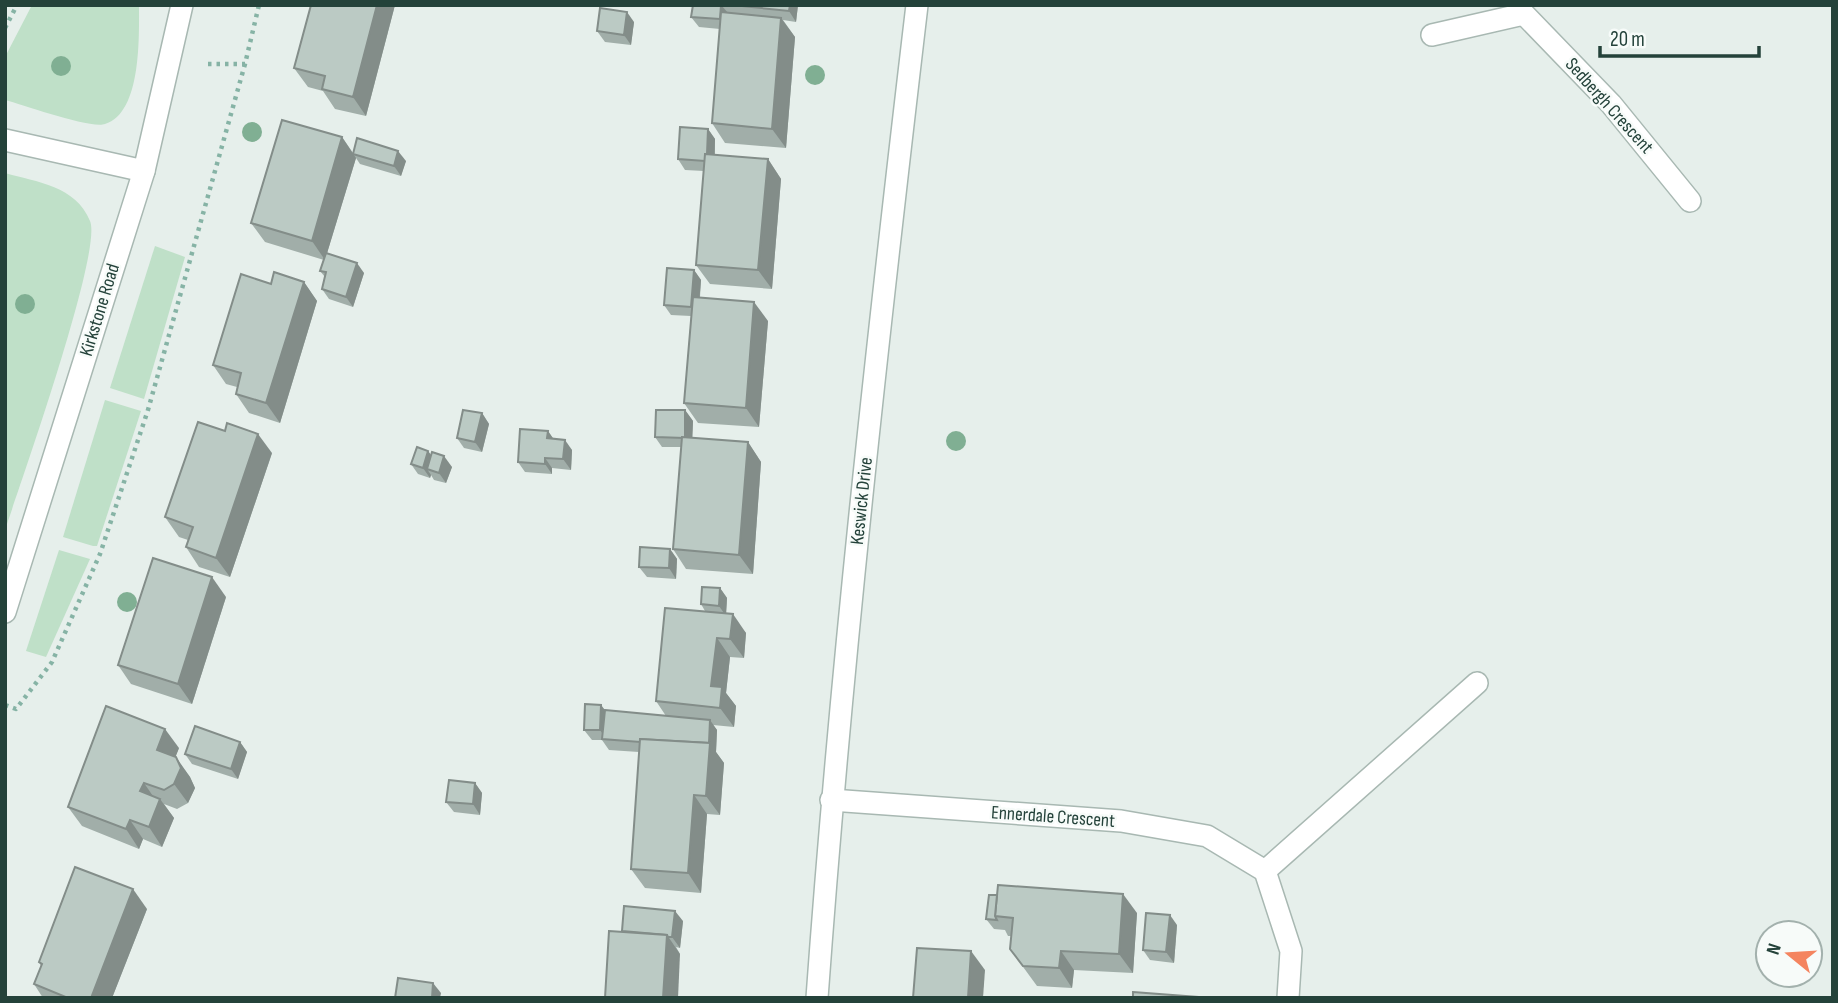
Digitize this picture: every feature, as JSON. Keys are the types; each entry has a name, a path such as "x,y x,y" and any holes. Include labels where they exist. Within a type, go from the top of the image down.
{"street":[{"name":"Kirkstone Road","path":"5,611 144,171 182,5"},
{"name":"Keswick Drive","path":"817,998 831,800 886,270 917,5"},
{"name":"Sedbergh Crescent","path":"1432,35 1525,10 1611,104 1690,201"},
{"path":"5,140 144,171"},
{"path":"1288,998 1291,951 1265,871 1477,683"},
{"name":"Ennerdale Crescent","path":"831,800 1121,821 1208,836 1265,871"}],"path":[{"path":"5,28 17,5"},
{"path":"5,705 16,709 52,662 100,554 148,410 259,5"},
{"path":"168,64 244,64"}],"green space":[{"path":"32,5 139,5 136,72 126,105 117,117 97,125 5,100 5,57"},
{"path":"5,173 54,187 75,200 90,221 91,241 73,320 5,530"},
{"path":"155,246 185,257 144,399 110,388"},
{"path":"105,400 141,411 97,546 93,546 63,537"},
{"path":"59,550 90,559 46,657 26,651"}],"building":[{"path":"311,5 377,5 353,97 322,89 325,76 294,68"},
{"path":"693,5 721,5 720,19 691,17"},
{"path":"732,5 790,5 789,11"},
{"path":"600,8 627,12 624,35 597,31"},
{"path":"721,12 781,18 772,129 712,123"},
{"path":"282,120 342,137 312,241 251,223"},
{"path":"680,127 708,129 705,161 678,159"},
{"path":"357,138 398,151 394,166 353,154"},
{"path":"705,154 768,159 758,270 696,265"},
{"path":"326,253 357,263 346,297 322,289 326,272 320,271"},
{"path":"667,268 694,270 691,307 664,305"},
{"path":"274,272 304,282 266,403 236,394 241,373 213,365 241,274 271,284"},
{"path":"693,297 754,302 746,408 684,403"},
{"path":"463,410 482,413 475,442 457,438"},
{"path":"656,410 685,410 685,438 655,437"},
{"path":"198,422 225,431 227,423 258,434 216,558 186,547 193,527 165,517"},
{"path":"520,429 548,431 547,438 565,440 563,459 545,458 545,464 518,462"},
{"path":"682,437 748,442 739,555 673,549"},
{"path":"417,447 428,451 423,468 411,464"},
{"path":"432,452 444,456 439,473 427,469"},
{"path":"640,547 670,549 669,568 639,567"},
{"path":"153,558 212,577 178,684 118,665"},
{"path":"702,587 720,588 719,606 701,604"},
{"path":"665,608 733,614 730,639 717,638 711,686 722,687 720,708 656,701"},
{"path":"585,704 601,705 600,730 584,730"},
{"path":"106,706 165,729 157,750 176,757 181,768 174,784 164,790 144,783 140,791 160,799 149,827 130,820 126,829 68,807"},
{"path":"605,710 710,720 709,743 602,739"},
{"path":"195,726 240,742 231,769 185,754"},
{"path":"640,739 710,743 706,796 694,795 688,873 631,869"},
{"path":"449,780 475,783 473,804 446,802"},
{"path":"75,867 133,889 91,998 68,998 34,984 42,964 39,962"},
{"path":"998,885 1123,894 1119,954 1061,951 1059,968 1023,966 1010,949 1013,918 995,916"},
{"path":"989,895 997,895 997,920 986,919"},
{"path":"624,906 675,911 672,937 622,931"},
{"path":"1146,913 1170,915 1166,952 1143,950"},
{"path":"609,931 667,935 663,998 605,998"},
{"path":"917,948 971,951 968,998 913,998"},
{"path":"398,978 433,983 432,998 395,998"},
{"path":"1133,992 1198,997 1198,998 1133,998"}]}
